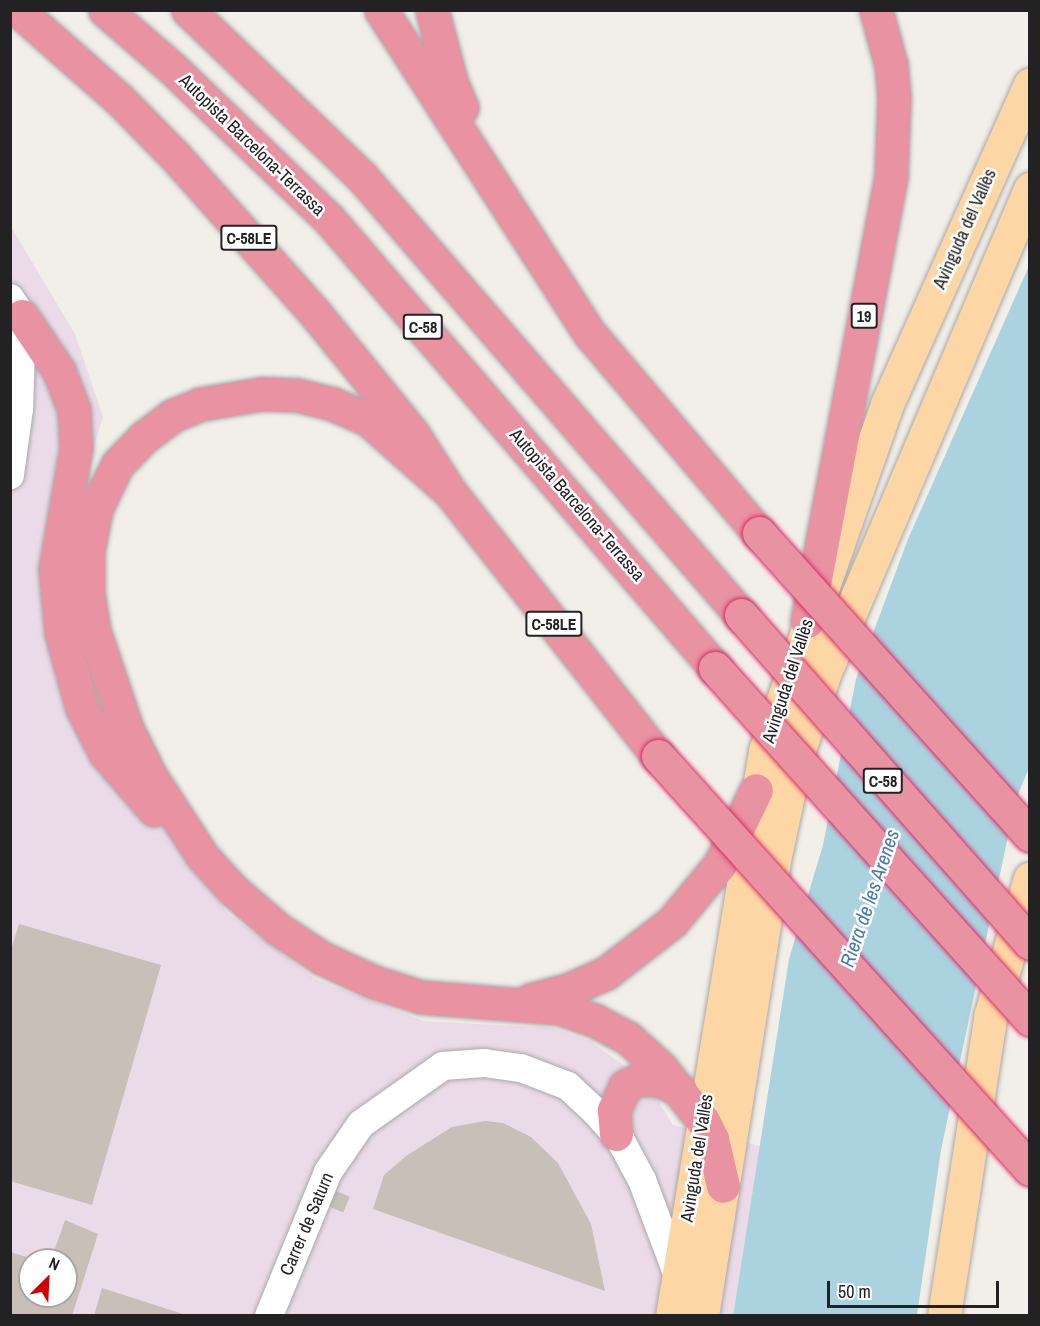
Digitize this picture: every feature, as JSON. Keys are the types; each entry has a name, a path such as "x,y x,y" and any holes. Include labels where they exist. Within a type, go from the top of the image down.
{"highway":[{"name":"C-58LE","path":"18,10 119,99 235,223 413,434 450,492 658,756 1029,1168"},
{"name":"Autopista Barcelona-Terrassa","path":"105,10 172,68 328,218 715,668 1029,1019"},
{"name":"C-58","path":"188,10 362,177 741,615 1029,942"},
{"path":"381,10 493,181 554,283 628,383 1029,835"},
{"path":"432,10 451,82 493,181"},
{"name":"19","path":"807,621 891,175 894,98 891,66 876,10"},
{"path":"16,307 59,371 74,410 76,448 55,569 61,632 82,708 105,753 167,825 203,857 233,890 278,929 322,958 374,982 421,997 471,1004 517,1004 559,1008 594,1020 645,1052 680,1090 703,1121 712,1139 723,1186"},
{"path":"203,857 151,777 127,729 94,631 87,594 88,550 96,509 117,465 154,429 201,404 261,394 296,395 333,404 369,420 450,492"},
{"path":"517,1004 568,990 606,973 672,922 720,864 756,790"},
{"path":"616,1134 614,1110 625,1086 640,1079 658,1080 680,1090"}],"main road":[{"name":"Avinguda del Vallès","path":"672,1316 756,790 780,700 887,404 1029,84"},
{"name":"Avinguda del Vallès","path":"702,1316 776,851 804,731 825,672 927,424 1029,189"},
{"path":"944,1316 987,1036 1029,878"},
{"path":"956,1316 993,1071 1029,942"}],"street":[{"path":"10,475 19,410 16,307"},
{"name":"Carrer de Saturn","path":"269,1316 328,1172 361,1124 443,1066 484,1063 520,1068 558,1083 589,1105 616,1134 642,1180 678,1276"}],"shaded area":[{"path":"10,225 75,334 103,417 80,492 68,583 86,664 130,769 227,913 317,980 423,1021 553,1028 590,1041 626,1067 657,1099 673,1125 760,1146 733,1315 11,1315"}],"water":[{"name":"Riera de les Arenes","path":"1029,266 1029,768 1016,799 941,1150 917,1315 733,1316 789,959 823,845 856,679 908,539"}],"building":[{"path":"19,924 161,965 92,1205 10,1181 10,953"},
{"path":"485,1121 503,1123 531,1137 558,1163 591,1224 605,1291 373,1209 384,1175 406,1156 452,1127"},
{"path":"336,1191 350,1197 343,1213 329,1207"},
{"path":"65,1220 98,1234 78,1297 78,1248 55,1248"},
{"path":"10,1252 18,1254 18,1308 75,1308 72,1316 10,1316"},
{"path":"102,1288 186,1315 186,1316 94,1316"}]}
